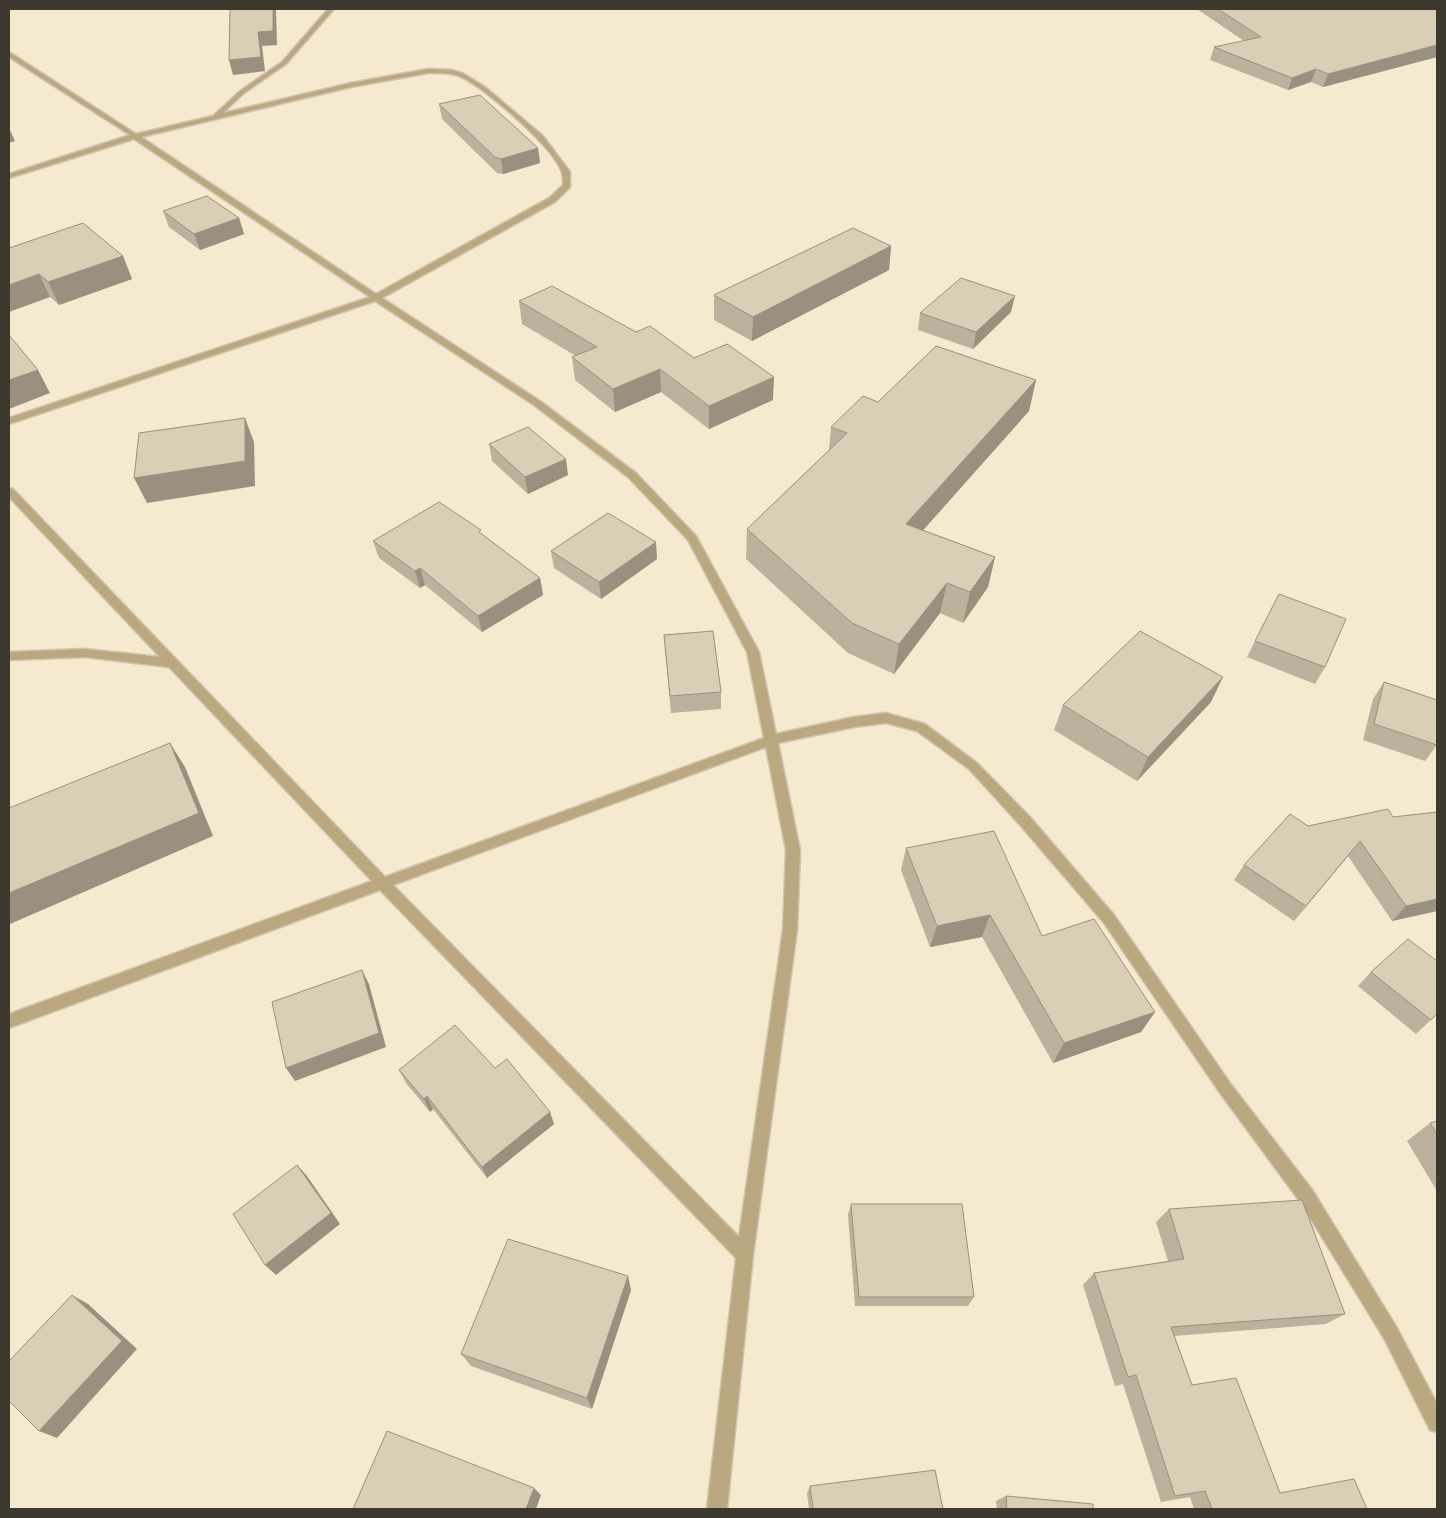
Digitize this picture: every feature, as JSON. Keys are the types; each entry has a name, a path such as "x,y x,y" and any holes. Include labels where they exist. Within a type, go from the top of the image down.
{"street":[{"path":"215,117 242,92 284,63 331,9"},
{"path":"9,54 537,404 632,475 692,538 753,652 792,850 790,930 745,1255 717,1509"},
{"path":"9,176 135,136 351,84 418,71 440,71 462,75 483,88 542,137 566,172 567,185 552,200 376,298 9,421"},
{"path":"9,491 381,882 745,1255"},
{"path":"9,656 85,653 172,663"},
{"path":"9,1021 381,882 771,740 854,722 886,718 921,727 973,766 1025,821 1109,920 1226,1088 1307,1197 1391,1334 1437,1423"}],"building":[{"path":"230,9 273,9 273,31 258,32 261,57 229,60"},
{"path":"1218,9 1437,9 1437,45 1328,74 1316,69 1292,78 1214,47 1261,37"},
{"path":"480,95 538,148 501,159 495,157 439,104"},
{"path":"207,196 239,218 194,234 163,211"},
{"path":"83,223 123,256 48,282 39,274 9,285 9,248"},
{"path":"853,228 891,246 753,317 714,295"},
{"path":"961,278 1015,296 976,332 920,313"},
{"path":"552,286 636,332 650,326 694,358 727,344 774,377 709,406 660,369 613,389 572,357 597,347 519,301"},
{"path":"9,335 38,370 9,380"},
{"path":"936,346 1036,380 906,524 995,557 970,592 947,583 899,644 852,623 747,529 847,433 831,427 863,396 878,402"},
{"path":"245,418 245,461 134,478 139,433"},
{"path":"528,427 566,459 525,477 489,444"},
{"path":"439,502 481,530 479,532 540,578 478,616 420,568 415,571 373,541"},
{"path":"608,513 656,542 599,582 551,551"},
{"path":"1279,594 1346,619 1325,667 1255,641"},
{"path":"713,631 721,692 670,696 664,635"},
{"path":"1140,631 1223,677 1148,757 1063,705"},
{"path":"1384,682 1437,700 1437,745 1374,724"},
{"path":"170,743 199,813 9,893 9,808"},
{"path":"1388,809 1393,817 1437,812 1437,899 1406,906 1360,841 1306,906 1244,865 1290,814 1308,826"},
{"path":"994,831 1042,936 1094,919 1155,1012 1064,1043 990,915 937,926 906,848"},
{"path":"1408,939 1437,961 1437,1014 1431,1020 1371,972"},
{"path":"362,970 379,1033 286,1068 272,1002"},
{"path":"455,1025 495,1068 507,1059 550,1112 482,1167 427,1096 424,1099 399,1070"},
{"path":"1437,1121 1437,1134 1430,1123"},
{"path":"297,1165 331,1213 265,1265 233,1214"},
{"path":"1302,1200 1345,1314 1171,1327 1192,1385 1236,1378 1280,1493 1354,1479 1367,1509 1212,1509 1205,1491 1175,1496 1136,1375 1128,1377 1094,1273 1184,1259 1169,1209"},
{"path":"851,1204 962,1204 974,1297 859,1297"},
{"path":"508,1239 628,1276 587,1398 461,1354"},
{"path":"72,1295 122,1341 39,1431 9,1401 9,1361"},
{"path":"387,1431 534,1488 526,1509 353,1509"},
{"path":"935,1470 943,1509 813,1509 810,1486"},
{"path":"1006,1496 1093,1504 1093,1509 1007,1509"}]}
